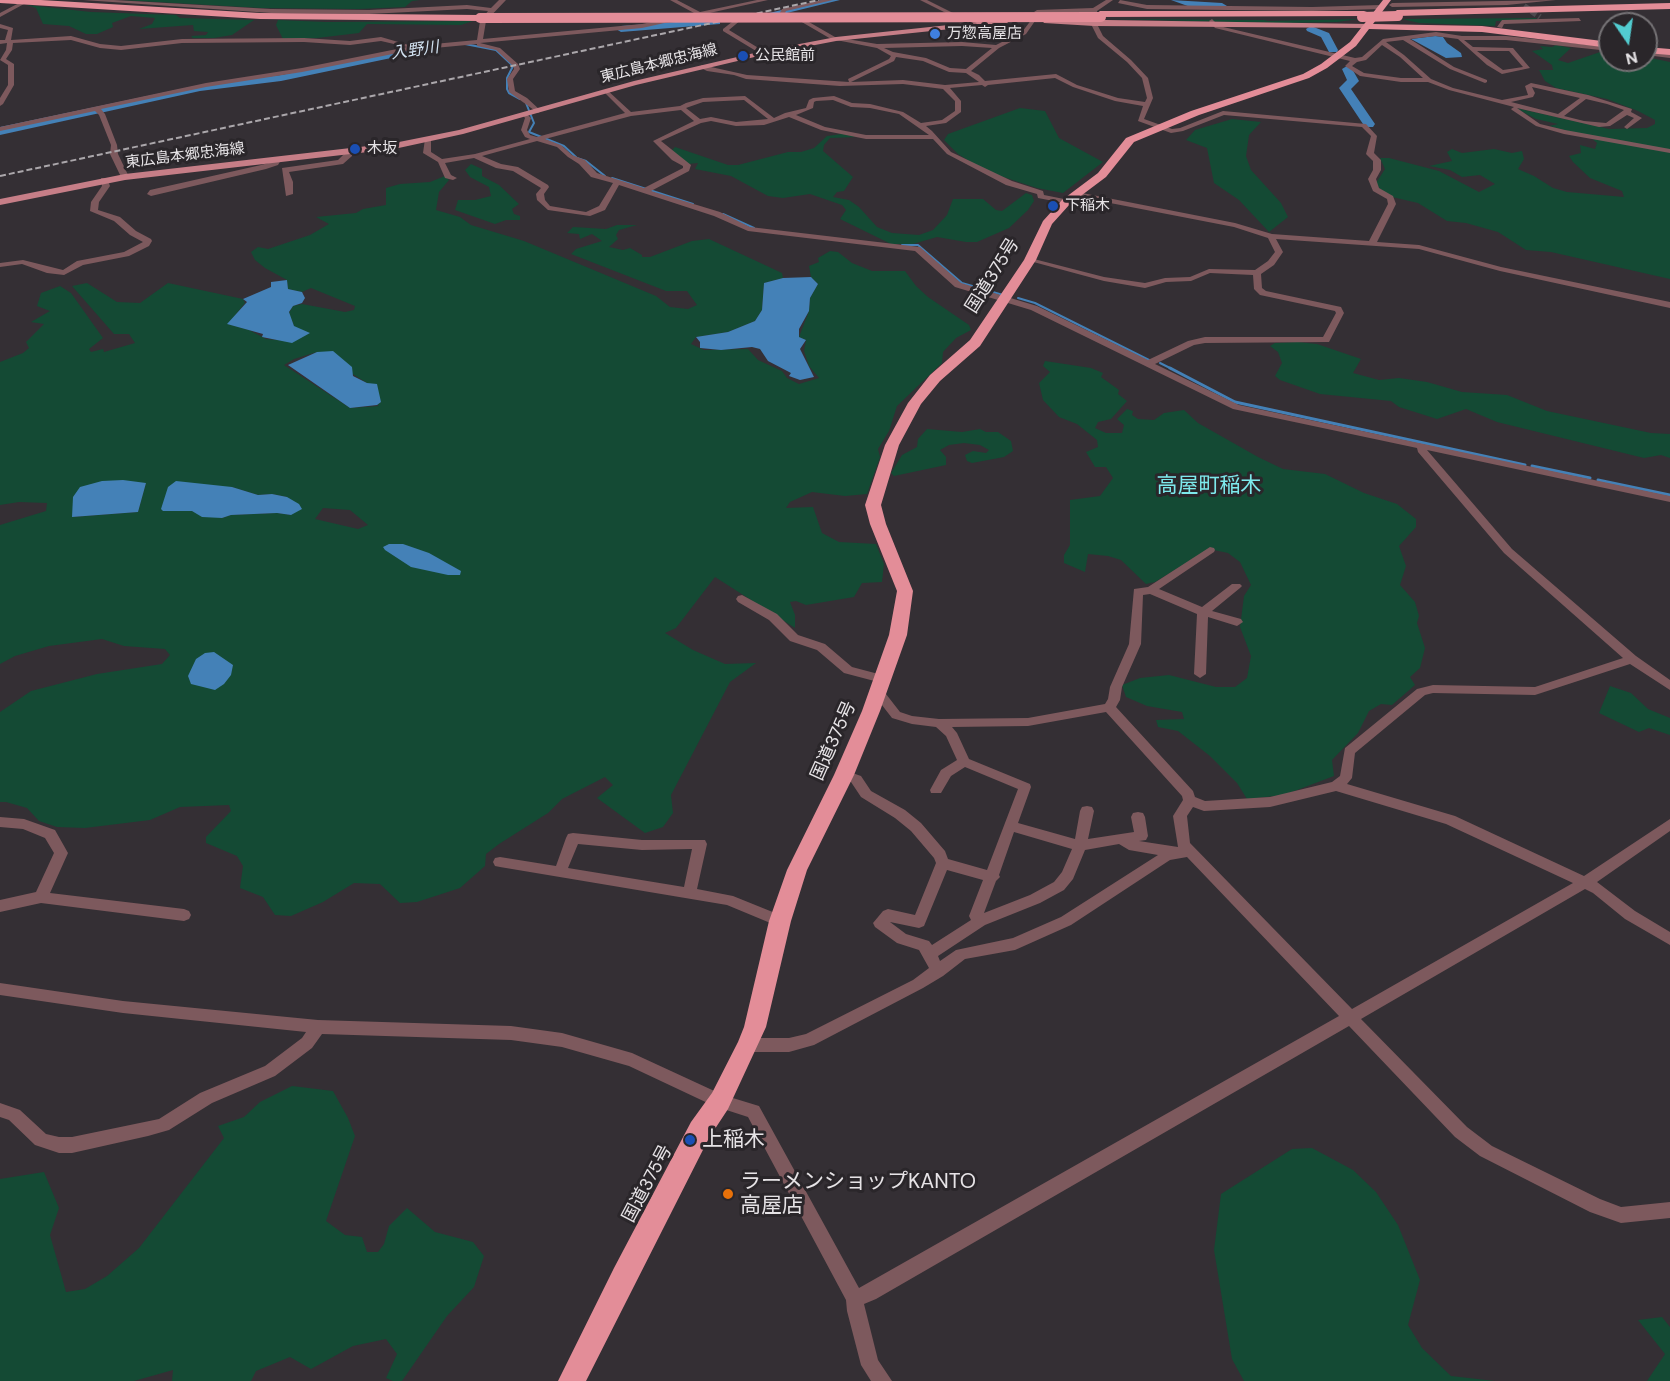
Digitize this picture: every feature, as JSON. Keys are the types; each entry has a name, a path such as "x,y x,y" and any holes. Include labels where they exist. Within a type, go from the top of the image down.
{"highway":[{"path":"0,0 250,16 1097,16 1383,9 1670,8"},
{"path":"38,0 254,13 484,16"},
{"path":"1383,9 1496,10 1634,0"},
{"path":"1523,8 1598,13"},
{"path":"1383,9 1670,8"},
{"name":"国道375号","path":"572,1381 623,1277 700,1130 720,1101 748,1045 755,1027 780,921 797,870 844,775 898,635 905,591 878,524 873,505 874,495 892,445 915,403 935,378 975,343 1030,260 1047,223 1071,198 1102,175 1130,140 1299,84 1346,59 1362,45 1383,9"},
{"path":"1374,26 1482,28 1598,44"}],"main road":[{"name":"東広島本郷忠海線","path":"0,202 104,180 348,153 428,139 606,91 763,53 836,39 962,22 1032,21 1097,16 1374,26"}],"street":[{"path":"86,0 271,10 369,12 467,7 484,16 962,22"},
{"path":"476,42 484,16 503,0"},
{"path":"673,0 703,14"},
{"path":"684,0 703,14"},
{"path":"0,129 99,110 206,85 302,70 414,48 642,26 765,0"},
{"path":"778,20 783,12 830,0"},
{"path":"923,0 962,19 962,22"},
{"path":"1270,0 1298,9"},
{"path":"1353,0 1383,9"},
{"path":"1523,8 1553,0"},
{"path":"783,12 949,12 1097,16 1111,2 1123,1 1147,7 1204,9 1383,9"},
{"path":"0,15 21,4"},
{"path":"1097,16 1100,37 1129,61 1145,78 1150,90 1148,105 1140,120 1161,128 1181,129 1223,113 1364,125 1374,136 1370,154 1377,160 1377,170 1372,179 1376,189 1390,198 1392,204 1373,239 1373,245"},
{"path":"1500,27 1502,22 1542,19 1579,20"},
{"path":"802,20 836,39 877,46 962,44 997,47"},
{"path":"741,21 725,30 763,53"},
{"path":"967,71 997,47 1024,33 1032,21"},
{"path":"1214,22 1217,27 1346,59 1364,59 1381,42 1436,34 1462,38 1505,37 1598,45"},
{"path":"0,26 11,29 6,41 9,50 3,60 11,64 9,88 0,104"},
{"path":"6,41 70,38 100,46 121,48 182,41 311,40 351,43 381,39 414,48"},
{"path":"1403,38 1452,68 1485,81"},
{"path":"1462,38 1461,40 1472,49 1502,72 1527,68 1511,50 1472,49"},
{"path":"476,42 498,49 516,65 517,69 510,79 512,92 525,99 531,113 524,130 527,136 540,138 559,146 570,156 582,162 594,175 648,188 717,214 748,230 916,249 958,285 1034,308 1236,407 1670,499"},
{"path":"1381,42 1397,51 1428,80"},
{"path":"877,46 894,55 924,59 949,70 967,71 977,76 985,85"},
{"path":"834,98 840,84 892,60 894,55"},
{"path":"1346,59 1348,66 1362,75 1401,80 1428,80 1451,89 1584,123 1608,125 1630,110 1586,96 1531,85 1528,86 1532,93 1531,96 1503,102"},
{"path":"702,67 735,73 739,76 840,84 903,82 945,87 985,85 1056,76 1075,86 1117,100 1148,105"},
{"path":"752,77 759,87"},
{"path":"920,125 944,122 958,112 958,101 945,87"},
{"path":"0,89 9,88"},
{"path":"606,91 630,114"},
{"path":"1559,117 1586,96"},
{"path":"441,161 476,156 630,114 682,108 703,100 744,98 773,120"},
{"path":"648,188 686,169 687,165 655,141 699,121 711,119 744,124 773,120 808,109 811,107 811,101 815,99 834,98 851,105 870,106 901,113 920,125 949,153 1041,196 1071,198 1236,225 1271,237 1419,247 1500,269 1670,305"},
{"path":"1503,102 1545,128 1591,139 1670,151"},
{"path":"682,108 699,121"},
{"path":"99,110 114,145 114,154 125,177"},
{"path":"1625,112 1639,118 1627,127"},
{"path":"787,114 823,129 866,137 932,137"},
{"path":"428,139 428,153 441,161 448,176 453,178"},
{"path":"289,194 290,182 285,170 340,162 348,153"},
{"path":"476,156 515,170 543,184 545,187 540,194 541,200 548,208 554,210 595,213 606,203 617,182"},
{"path":"151,194 263,167 277,160"},
{"path":"0,265 23,262 64,273 84,261 126,254 146,244 148,241 133,233 117,219 94,211 95,202 106,186 104,180"},
{"path":"1030,260 1104,279 1139,285 1191,279 1209,271 1257,273 1271,263 1279,252 1271,237"},
{"path":"1147,364 1191,343 1205,340 1326,340 1340,313 1338,309 1263,293 1258,289 1257,273"},
{"path":"1422,447 1421,450 1508,551 1632,659 1670,687"},
{"path":"742,598 773,617 795,638 821,647 849,670 879,687 882,697 896,715 912,720 939,723 1028,722 1109,707 1114,700 1116,687 1135,644 1138,592 1151,590 1210,550"},
{"path":"1200,674 1203,612 1236,586"},
{"path":"1151,590 1203,612 1237,622"},
{"path":"1109,707 1188,794 1190,800 1204,806 1270,802 1336,786 1346,778 1349,751 1421,692 1433,689 1535,691 1632,659"},
{"path":"939,723 951,733 964,762 1025,787 993,877 976,916 981,921"},
{"path":"936,790 946,773 964,762"},
{"path":"844,775 856,779 866,794 886,804 916,827 940,855 943,863 919,922 888,915 880,923 902,939 924,945 938,972"},
{"path":"1336,786 1450,819 1586,882 1630,915 1670,939"},
{"path":"1190,800 1180,816 1187,853 1461,1132 1486,1151 1596,1206 1621,1215 1670,1210"},
{"path":"930,954 981,921 1035,899 1059,886 1068,875 1080,846 1087,811"},
{"path":"1011,826 1080,846 1141,836 1138,817"},
{"path":"0,822 24,824 50,834 61,853 41,897"},
{"path":"855,1298 870,1293 1586,882 1670,824"},
{"path":"560,872 573,838 642,845 700,844 689,894"},
{"path":"1122,838 1129,845 1187,853"},
{"path":"748,1045 789,1045 809,1040 938,972 950,960 961,954 1015,944 1066,921 1166,856 1187,853"},
{"path":"500,862 728,900 780,921"},
{"path":"943,863 993,877"},
{"path":"0,906 41,897 184,915"},
{"path":"0,989 123,1006 318,1027 512,1033 562,1040 632,1060 720,1101 753,1111 855,1298 856,1311 870,1365 883,1381"},
{"path":"0,1110 14,1116 41,1140 59,1145 72,1145 148,1129 163,1125 206,1098 270,1071 307,1043 318,1027"}],"green space":[{"path":"122,0 420,0 412,1 405,7 358,9 261,8"},
{"path":"27,5 91,12 176,15 180,18 254,20 232,35 214,38 193,38 191,36 206,35 208,32 194,31 193,25 139,29 152,24 155,18 131,16 112,23 113,27 97,34 86,34 69,26 43,24 36,8"},
{"path":"1536,18 1535,20 1496,21 1495,26 1419,23 1402,19"},
{"path":"1109,19 1268,21 1359,19 1337,22 1280,23"},
{"path":"278,20 473,21 461,25 367,24 359,33 283,39 276,25"},
{"path":"1556,45 1571,48 1558,60 1568,63 1598,53 1598,72 1658,72 1658,60 1670,62 1670,279 1551,252 1526,250 1498,232 1466,223 1447,221 1418,203 1392,197 1380,189 1376,183 1385,169 1380,158 1389,158 1439,171 1479,192 1495,184 1480,175 1462,177 1450,170 1429,166 1452,161 1447,152 1452,149 1462,153 1494,149 1512,153 1522,151 1524,159 1518,169 1553,188 1567,192 1624,197 1622,191 1590,178 1569,156 1581,153 1580,145 1595,149 1597,143 1590,137 1549,126 1558,124 1536,119 1516,108 1609,129 1647,128 1655,124 1655,120 1607,99 1556,88 1545,81 1539,70 1553,70 1552,65 1532,51 1543,49 1540,46"},
{"path":"1020,108 1045,111 1059,138 1103,162 1063,193 1037,188 985,171 958,154 944,140 948,134"},
{"path":"1232,119 1261,122 1249,135 1246,156 1251,170 1281,203 1288,217 1269,232 1239,200 1214,183 1207,148 1186,140 1195,130"},
{"path":"842,134 857,137 830,138 824,145 823,151 853,177 844,191 837,192 833,197 849,200 859,207 877,227 892,233 919,235 933,230 947,215 953,199 983,199 996,210 1002,211 1026,193 1032,195 1034,201 1009,228 977,242 937,237 913,244 891,244 840,219 846,210 842,205 810,194 783,198 768,196 731,176 695,169 698,163 687,164 672,150 675,147 728,165 738,165 788,152 801,152 814,148 827,136"},
{"path":"471,164 482,169 482,176 499,185 519,204 512,209 514,214 520,216 520,220 506,220 495,224 455,210 458,200 475,200 491,196 489,187 470,177 465,170"},
{"path":"445,176 449,180 439,192 436,210 460,217 471,225 524,241 656,296 670,307 688,309 697,305 687,291 666,291 571,254 576,249 602,241 592,234 580,239 579,234 567,233 573,227 606,229 617,225 637,225 619,230 616,235 618,239 609,247 623,250 630,248 642,257 650,257 692,241 709,239 782,273 783,278 764,283 762,310 755,321 728,332 696,337 691,344 704,350 748,349 758,360 782,371 787,378 799,384 819,378 809,366 804,351 806,340 799,337 809,311 810,298 818,284 811,277 809,266 819,262 818,258 830,251 838,252 852,263 872,271 905,271 928,297 969,325 971,330 956,338 943,352 942,363 897,406 889,431 878,449 880,457 867,494 845,496 812,492 790,502 786,508 813,507 822,533 839,542 876,544 884,564 882,582 862,583 854,597 806,605 796,601 790,602 795,615 795,628 715,577 676,628 665,633 693,650 725,664 756,663 730,682 671,795 673,813 663,827 645,833 597,798 613,785 605,777 562,799 548,813 499,844 486,854 485,866 460,888 417,902 400,903 380,884 354,883 323,902 291,916 275,915 263,897 240,888 243,866 237,856 206,843 206,837 231,811 229,805 180,807 150,820 85,828 57,827 39,821 27,808 0,802 0,712 31,691 97,674 162,664 170,655 165,649 124,646 102,639 49,646 15,656 0,664 0,525 46,511 47,503 19,502 0,505 0,362 23,353 29,348 26,342 44,324 31,322 50,311 37,306 41,293 60,286 71,293 103,338 89,349 91,352 103,349 104,352 135,343 129,334 114,334 72,286 87,283 117,302 140,303 168,283 243,299 245,303 228,324 249,330 266,339 288,341 294,326 289,313 293,306 302,304 345,312 354,310 355,306 311,288 302,292 288,289 287,280 265,268 255,260 251,252 258,247 268,249 310,235 329,224 316,217 356,213 363,209 386,205 386,188 400,184 430,182","holes":["317,352 367,383 381,402 377,405 379,406 350,408 284,365 294,359","146,483 138,512 73,517","232,487 258,495 272,494 287,497 291,515 277,513 231,515 222,518 192,511","323,508 350,510 368,525 358,529 315,519"]},
{"path":"1275,343 1317,344 1361,359 1353,373 1379,380 1399,378 1427,382 1462,392 1507,395 1547,411 1651,433 1670,434 1670,458 1661,455 1644,458 1497,422 1466,409 1437,419 1399,407 1391,401 1320,394 1280,380 1275,376 1282,363 1278,352 1270,346"},
{"path":"1045,361 1091,368 1103,373 1101,377 1119,390 1118,394 1127,401 1111,419 1098,422 1095,428 1106,433 1122,433 1124,425 1117,419 1127,409 1133,411 1132,415 1138,419 1154,420 1164,413 1184,410 1198,423 1283,469 1325,474 1364,493 1397,504 1416,519 1416,527 1399,546 1406,566 1400,585 1415,602 1419,616 1417,623 1425,648 1420,668 1410,677 1415,685 1392,705 1381,704 1369,711 1358,733 1332,760 1334,776 1284,795 1247,799 1237,783 1210,756 1178,731 1158,727 1156,720 1184,719 1182,712 1147,706 1126,697 1122,685 1140,678 1169,675 1216,687 1235,687 1247,678 1251,656 1240,627 1244,596 1251,585 1240,562 1228,553 1209,549 1155,582 1146,584 1121,560 1108,556 1088,554 1085,572 1064,563 1064,555 1070,545 1070,500 1100,496 1113,478 1106,467 1095,467 1086,452 1098,447 1097,440 1077,424 1059,417 1043,400 1039,383 1050,372 1043,366"},
{"path":"927,429 962,432 980,429 986,432 998,432 1011,441 1013,451 1004,457 972,463 967,461 965,455 973,451 986,453 989,450 980,445 964,443 949,445 940,450 946,457 946,465 894,476 891,473 902,455 917,447 918,439"},
{"path":"1610,686 1631,693 1648,709 1670,718 1670,735 1649,728 1639,732 1599,713"},
{"path":"292,1086 333,1091 355,1136 326,1221 345,1235 362,1237 367,1252 378,1252 384,1244 389,1226 407,1208 435,1232 473,1242 484,1256 474,1287 447,1316 402,1381 386,1378 397,1354 386,1339 353,1346 311,1369 290,1357 256,1371 251,1381 172,1381 173,1370 134,1381 0,1381 0,1179 44,1172 59,1208 50,1235 66,1292 85,1289 107,1276 139,1248 224,1138 218,1126 244,1117 260,1102"},
{"path":"1312,1148 1353,1170 1376,1192 1398,1225 1420,1280 1408,1325 1422,1348 1451,1376 1495,1381 1244,1381 1232,1359 1214,1250 1221,1194 1292,1149"},
{"path":"1662,1317 1670,1327 1670,1381 1647,1381 1665,1354 1638,1320"}],"water":[{"path":"1443,37 1447,43 1461,53 1462,57 1446,58 1411,39"},
{"path":"811,277 818,284 810,298 809,311 799,329 799,337 806,340 800,349 814,377 800,380 789,376 791,373 768,361 760,349 752,347 721,350 700,348 700,342 696,337 728,332 755,321 762,310 764,283 783,278"},
{"path":"287,280 288,289 302,292 305,298 302,303 293,306 289,312 294,326 310,333 292,343 262,337 263,334 227,324 247,302 243,299 271,287 271,282"},
{"path":"333,351 352,367 353,376 367,383 377,384 381,402 377,405 350,408 288,365 317,352"},
{"path":"123,480 146,483 138,512 72,517 73,497 80,487 102,481"},
{"path":"176,481 232,487 258,495 272,494 287,497 299,504 302,509 291,515 277,513 231,515 222,518 202,517 192,511 163,511 161,509 168,487"},
{"path":"389,544 403,544 429,553 461,571 460,575 448,575 411,567 385,550 383,547"},
{"path":"214,652 233,665 231,675 215,690 191,684 188,676 196,659 205,653"}],"waterway":[{"name":"入野川","path":"750,19 835,0"},
{"name":"入野川","path":"1176,0 1196,6 1222,6"},
{"name":"入野川","path":"621,29 716,22"},
{"name":"入野川","path":"1311,29 1325,35 1333,50"},
{"path":"465,44 496,50 513,66 507,78 507,89 509,93 520,99"},
{"name":"入野川","path":"0,131 200,88 281,78 435,46"},
{"name":"入野川","path":"1347,69 1353,81 1345,88 1369,124"},
{"path":"526,103 534,123 529,132 564,146 577,158 586,161 605,176"},
{"path":"612,178 693,204"},
{"path":"723,214 754,228"},
{"path":"902,245 918,245 962,283 1003,295"},
{"path":"1018,298 1035,303 1149,360"},
{"path":"1160,363 1170,368"},
{"path":"1170,368 1235,402 1525,465"},
{"path":"1532,466 1590,478"},
{"path":"1598,480 1670,495"}],"tunnel":[{"path":"1524,6 1540,17"}],"railway":[{"path":"0,176 819,0"}],"place":[{"name":"万惣高屋店","path":"935,34"},
{"name":"公民館前","path":"743,56"},
{"name":"木坂","path":"355,149"},
{"name":"下稲木","path":"1053,206"},
{"name":"上稲木","path":"690,1140"},
{"name":"ラーメンショップKANTO 高屋店","path":"728,1194"}],"district":[{"name":"高屋町稲木","path":"1209,486"}]}
